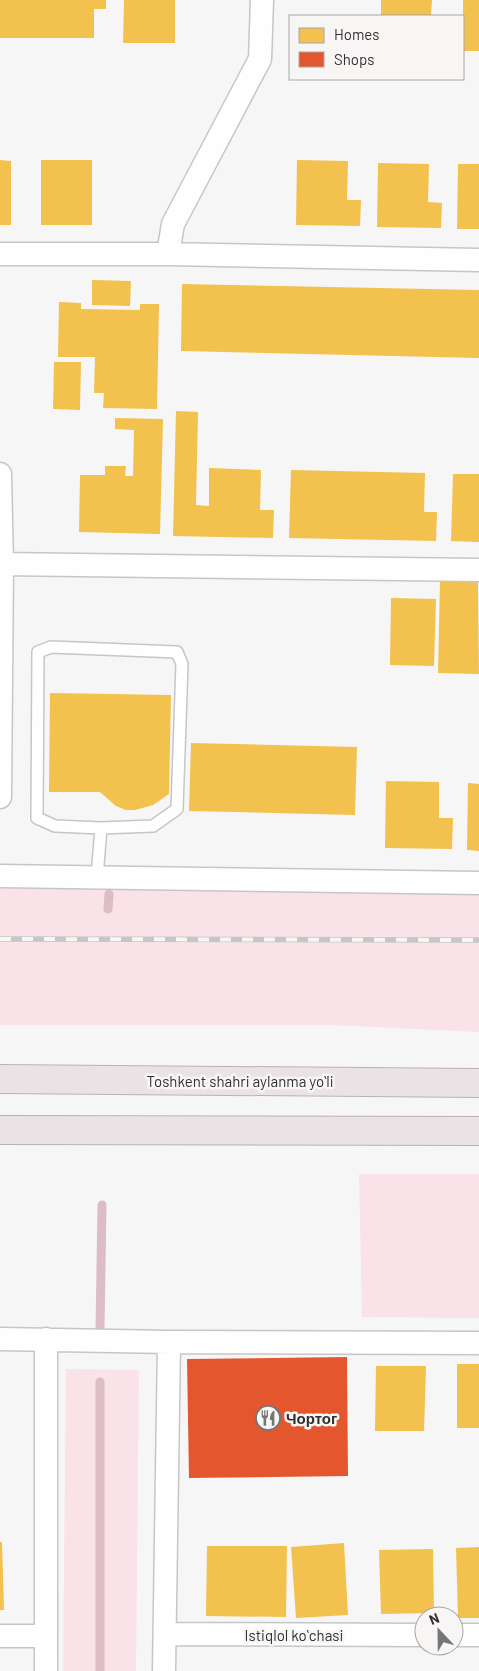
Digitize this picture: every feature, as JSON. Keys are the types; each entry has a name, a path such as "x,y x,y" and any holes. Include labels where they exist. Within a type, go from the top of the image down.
{"highway":[{"name":"Toshkent shahri aylanma yoʻli","path":"0,1079 479,1083"},
{"path":"0,1130 479,1132"}],"street":[{"path":"168,254 173,224 260,58 262,0"},
{"path":"0,254 168,254 479,260"},
{"path":"0,474 0,796"},
{"path":"1,564 479,570"},
{"path":"0,876 479,883"},
{"path":"0,1339 169,1342 479,1342"},
{"path":"46,1339 46,1671"},
{"path":"164,1671 169,1342"},
{"name":"Istiqlol koʻchasi","path":"165,1634 414,1635"},
{"path":"464,1635 479,1635"},
{"path":"0,1636 46,1636"}],"lane":[{"path":"51,646 176,652 182,664 177,809 153,826 101,828 55,826 38,818 38,652 51,646"},
{"path":"97,877 101,828"}],"shaded area":[{"path":"0,887 479,893 479,1032 331,1025 0,1025"},
{"path":"359,1174 479,1174 479,1318 362,1317"},
{"path":"66,1369 139,1370 136,1671 63,1671"}],"building: Homes":[{"path":"0,0 106,0 106,9 94,9 94,38 0,38"},
{"path":"124,0 175,0 175,43 123,43"},
{"path":"381,0 432,0 431,15 381,15"},
{"path":"463,0 479,0 479,51 464,51"},
{"path":"0,160 11,161 11,225 0,225"},
{"path":"41,160 92,160 92,225 41,225"},
{"path":"297,160 348,161 347,200 361,200 360,226 296,225"},
{"path":"378,163 429,164 428,202 442,203 441,228 377,227"},
{"path":"458,164 479,164 479,229 457,229"},
{"path":"92,280 131,281 130,306 92,305"},
{"path":"182,284 479,290 479,358 181,351"},
{"path":"59,302 81,303 81,309 140,310 140,304 159,304 157,409 103,408 104,393 94,393 95,357 58,357"},
{"path":"54,362 81,362 80,410 53,409"},
{"path":"176,411 198,412 196,505 209,506 209,468 261,470 260,510 274,510 273,538 173,536"},
{"path":"115,418 163,419 160,534 79,532 80,475 105,475 105,466 126,466 125,476 133,476 134,430 115,429"},
{"path":"291,470 425,473 424,512 437,512 436,541 289,538"},
{"path":"453,474 479,474 479,542 451,541"},
{"path":"440,581 478,582 479,674 438,673"},
{"path":"391,598 436,599 434,666 390,665"},
{"path":"50,693 171,695 169,794 153,805 135,810 126,810 116,806 100,792 49,792"},
{"path":"191,743 357,747 355,815 189,811"},
{"path":"386,781 439,782 439,818 453,818 452,849 385,848"},
{"path":"468,783 479,784 479,851 467,850"},
{"path":"457,1364 479,1364 479,1428 457,1428"},
{"path":"376,1366 426,1366 424,1431 375,1431"},
{"path":"0,1542 2,1542 4,1610 0,1610"},
{"path":"344,1543 348,1615 296,1618 291,1547"},
{"path":"207,1546 287,1546 286,1617 206,1616"},
{"path":"479,1547 479,1618 464,1618 464,1606 458,1606 456,1548"},
{"path":"433,1549 434,1606 414,1606 414,1613 381,1614 379,1550"}],"building: Shops":[{"name":"Чортог","path":"347,1357 348,1476 189,1478 187,1359"}],"waterway":[{"path":"108,909 109,894"},
{"path":"100,1329 102,1205"},
{"path":"100,1382 100,1671"}],"railway":[{"path":"0,939 479,940"}],"place":[{"name":"Чортог","path":"268,1418"}]}
